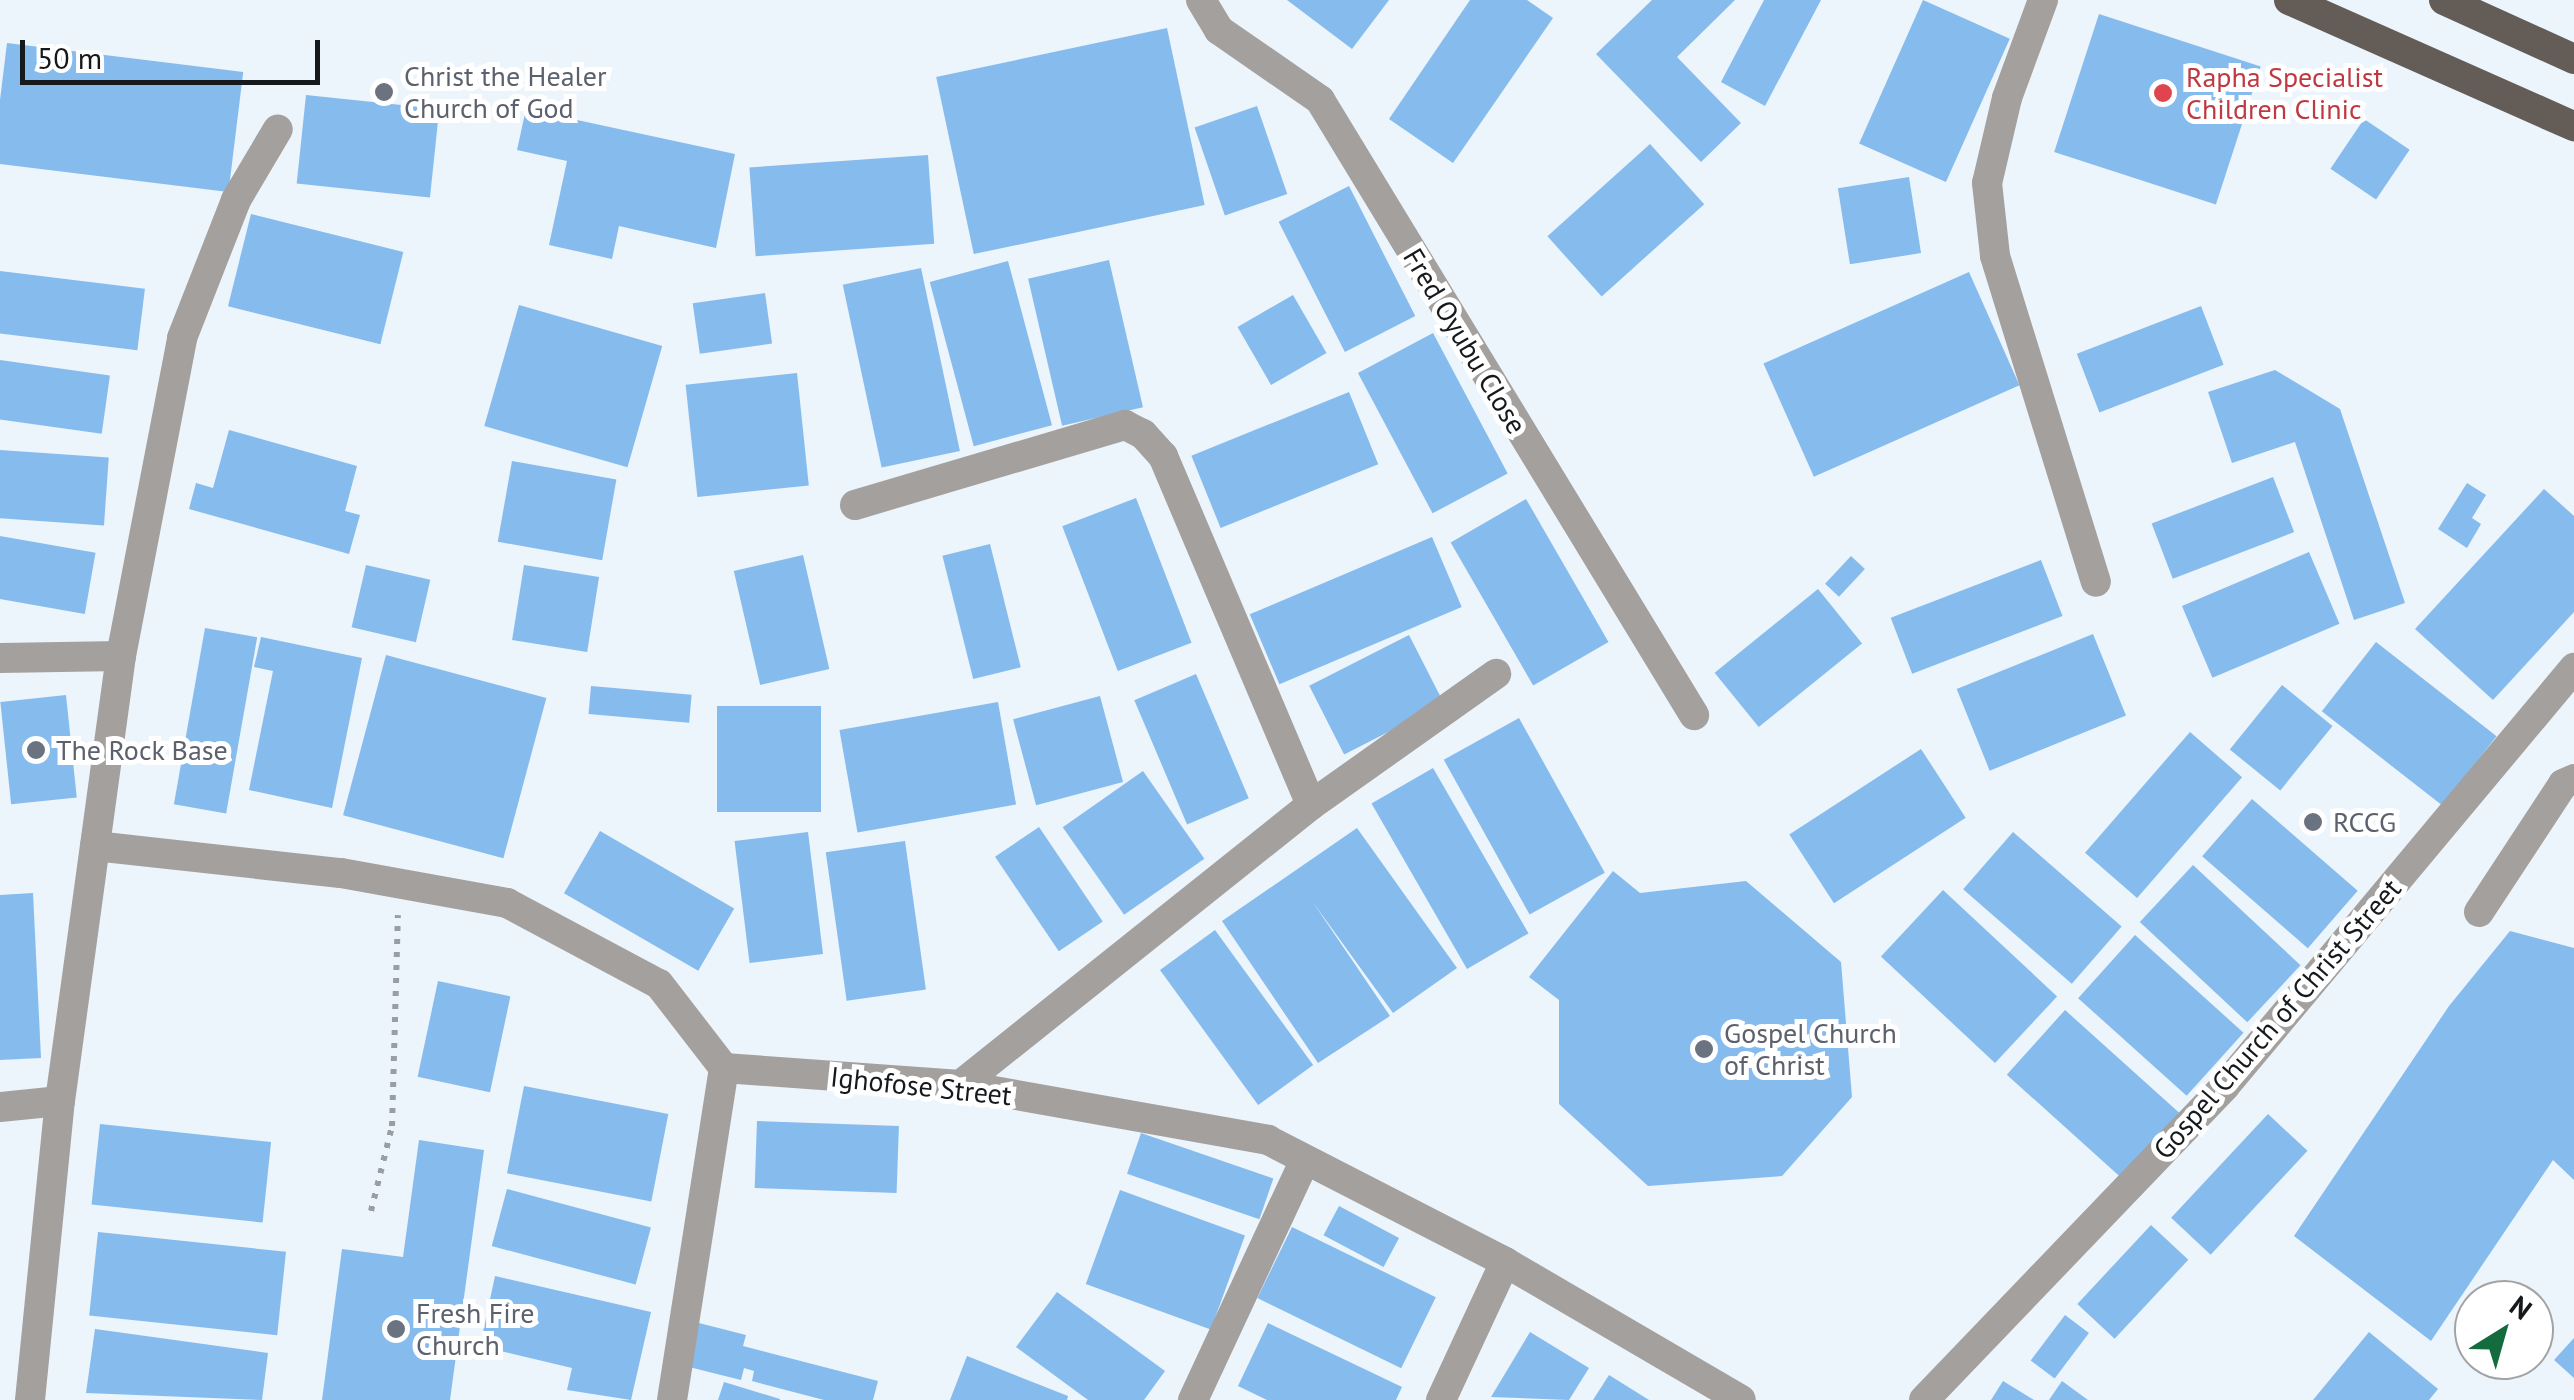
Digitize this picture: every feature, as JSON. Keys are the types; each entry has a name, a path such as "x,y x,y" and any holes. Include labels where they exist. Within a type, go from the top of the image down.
{"main road":[{"path":"2290,0 2574,126"},
{"path":"2444,0 2574,59"}],"street":[{"name":"Fred Oyubu Close","path":"1201,0 1219,30 1320,100 1694,715"},
{"path":"2043,0 2007,98 1987,183 1995,256 2096,582"},
{"path":"30,1400 60,1101 122,656 182,338 236,200 278,130"},
{"path":"855,504 1126,425 1143,434 1163,456 1311,805"},
{"path":"0,658 122,656"},
{"name":"Gospel Church of Christ Street","path":"1924,1400 2225,1086 2574,668"},
{"path":"960,1085 1311,805 1496,674"},
{"path":"2478,912 2562,784 2574,779"},
{"path":"96,846 398,884 507,903 658,984 724,1068 672,1400"},
{"name":"Ighofose Street","path":"724,1068 960,1085 1268,1140 1505,1262 1741,1400"},
{"path":"0,1107 60,1101"},
{"path":"1193,1400 1304,1160"},
{"path":"1441,1400 1505,1262"}],"path":[{"path":"371,1212 392,1126 398,884"}],"building":[{"path":"1287,0 1389,0 1352,49"},
{"path":"1470,0 1527,0 1553,18 1453,163 1389,119"},
{"path":"1652,0 1735,0 1677,57 1741,123 1701,162 1596,54"},
{"path":"1764,0 1821,0 1765,106 1721,82"},
{"path":"1923,0 2010,39 1946,182 1859,143"},
{"path":"2099,14 2261,67 2216,204 2054,152"},
{"path":"1167,28 1205,205 974,254 936,77"},
{"path":"7,43 243,72 228,192 0,164 0,100"},
{"path":"306,95 439,109 430,198 297,184"},
{"path":"1257,106 1287,194 1225,215 1195,127"},
{"path":"526,109 735,154 716,248 619,226 612,259 549,245 567,161 517,150"},
{"path":"2364,119 2410,150 2376,199 2330,169"},
{"path":"1650,144 1704,204 1602,297 1547,236"},
{"path":"928,155 934,244 756,256 749,167"},
{"path":"1909,177 1921,253 1850,264 1838,188"},
{"path":"1349,186 1415,316 1345,352 1279,222"},
{"path":"251,214 403,252 380,344 228,306"},
{"path":"1109,260 1143,407 1062,426 1028,279"},
{"path":"1008,261 1052,425 974,446 930,282"},
{"path":"921,268 960,451 882,468 843,285"},
{"path":"0,271 145,289 137,350 0,333"},
{"path":"1969,272 2019,385 1814,477 1763,364"},
{"path":"765,293 772,344 700,354 693,303"},
{"path":"1293,295 1326,353 1271,385 1238,327"},
{"path":"519,305 662,346 627,467 484,426"},
{"path":"2201,306 2224,365 2099,412 2077,354"},
{"path":"1433,333 1508,473 1433,513 1358,373"},
{"path":"0,360 110,375 102,434 0,420"},
{"path":"2275,370 2340,409 2405,603 2354,620 2295,442 2232,463 2208,392"},
{"path":"797,373 809,485 697,497 686,385"},
{"path":"1349,392 1378,464 1221,528 1191,456"},
{"path":"229,430 357,466 345,511 360,515 349,554 189,509 196,483 213,488"},
{"path":"0,450 109,458 104,525 0,518"},
{"path":"512,461 616,479 602,560 498,542"},
{"path":"2273,477 2294,532 2173,579 2152,524"},
{"path":"2467,483 2486,495 2472,518 2481,524 2467,548 2438,529"},
{"path":"2544,489 2574,516 2574,612 2493,700 2415,629"},
{"path":"1136,498 1192,643 1118,671 1062,526"},
{"path":"1526,499 1609,642 1533,685 1451,542"},
{"path":"0,536 96,553 85,614 0,599"},
{"path":"1432,537 1462,607 1279,684 1250,614"},
{"path":"990,544 1021,667 973,679 942,556"},
{"path":"2309,552 2339,624 2212,678 2182,606"},
{"path":"803,555 829,669 760,685 734,571"},
{"path":"1851,556 1865,569 1839,597 1825,584"},
{"path":"2041,560 2063,616 1912,674 1891,618"},
{"path":"366,565 430,580 416,642 352,627"},
{"path":"524,565 599,577 587,652 512,640"},
{"path":"1818,589 1862,643 1759,727 1715,673"},
{"path":"205,628 257,637 226,813 174,804"},
{"path":"2093,634 2126,716 1990,771 1957,689"},
{"path":"1409,635 1444,704 1344,754 1309,686"},
{"path":"261,637 362,658 332,808 249,790 273,671 254,667"},
{"path":"2376,642 2497,736 2442,806 2322,711"},
{"path":"386,655 546,698 503,858 343,815"},
{"path":"1196,674 1249,798 1187,824 1134,700"},
{"path":"2282,685 2333,726 2280,790 2230,750"},
{"path":"591,686 692,695 689,723 589,714"},
{"name":"The Rock Base","path":"66,695 77,797 11,804 0,702"},
{"path":"1100,696 1123,782 1036,805 1013,719"},
{"path":"998,702 1016,804 858,832 839,730"},
{"path":"717,706 821,706 821,812 717,812"},
{"path":"1519,718 1605,873 1530,915 1444,760"},
{"path":"2190,732 2242,777 2137,898 2085,853"},
{"path":"1921,749 1966,818 1834,903 1789,835"},
{"path":"1433,768 1529,933 1467,969 1372,803"},
{"path":"1143,771 1204,859 1124,915 1063,827"},
{"path":"2252,799 2358,891 2308,948 2202,856"},
{"path":"1039,827 1103,922 1059,951 995,857"},
{"path":"1357,828 1457,968 1393,1013 1312,901 1390,1016 1318,1063 1222,921"},
{"path":"600,831 734,908 698,971 564,893"},
{"path":"808,832 823,954 750,963 735,841"},
{"path":"2013,832 2122,926 2072,984 1963,889"},
{"path":"905,841 926,990 847,1001 826,852"},
{"path":"2193,865 2301,965 2247,1022 2140,922"},
{"name":"Gospel Church of Christ","path":"1613,871 1640,893 1746,881 1841,962 1852,1097 1782,1176 1648,1186 1559,1104 1559,1000 1529,977"},
{"path":"1943,890 2057,996 1995,1063 1881,957"},
{"path":"33,893 41,1058 0,1060 0,895"},
{"path":"1215,930 1313,1065 1258,1105 1160,970"},
{"path":"2510,931 2574,948 2574,1180 2553,1160 2472,1280 2454,1280 2454,1307 2431,1341 2294,1236 2449,1006"},
{"path":"2135,935 2243,1033 2187,1096 2078,998"},
{"path":"438,981 510,996 490,1092 418,1077"},
{"path":"2065,1010 2179,1113 2121,1178 2007,1075"},
{"path":"524,1086 668,1114 651,1201 507,1173"},
{"path":"2268,1114 2307,1151 2211,1255 2171,1218"},
{"path":"757,1121 899,1126 897,1193 755,1188"},
{"path":"100,1124 271,1142 263,1223 92,1205"},
{"path":"1141,1133 1273,1179 1259,1219 1127,1174"},
{"name":"Fresh Fire Church","path":"419,1140 484,1150 450,1400 322,1400 342,1249 403,1257"},
{"path":"507,1189 651,1228 636,1285 492,1246"},
{"path":"1120,1190 1245,1235 1211,1329 1086,1284"},
{"path":"1339,1206 1399,1238 1384,1267 1324,1235"},
{"path":"2151,1225 2188,1260 2115,1339 2077,1304"},
{"path":"1292,1227 1436,1297 1401,1368 1257,1298"},
{"path":"98,1232 286,1252 277,1335 89,1316"},
{"path":"495,1276 651,1312 631,1400 567,1390 572,1368 480,1346"},
{"path":"1057,1292 1165,1371 1144,1400 1088,1400 1016,1347"},
{"path":"2065,1315 2089,1333 2055,1379 2031,1361"},
{"path":"695,1322 746,1335 743,1346 878,1381 873,1400 824,1400 752,1381 754,1371 744,1368 741,1380 685,1366"},
{"path":"1268,1323 1402,1387 1396,1400 1267,1400 1238,1386"},
{"path":"95,1329 268,1353 262,1400 86,1393"},
{"path":"1530,1332 1589,1368 1569,1400 1491,1397"},
{"path":"2369,1332 2438,1389 2429,1400 2313,1400"},
{"path":"2574,1338 2574,1378 2554,1360"},
{"path":"967,1356 1068,1396 1067,1400 950,1400"},
{"path":"1609,1375 1649,1400 1593,1400"},
{"path":"2003,1381 2034,1400 1991,1400"},
{"path":"2062,1381 2088,1400 2049,1400"},
{"path":"724,1382 780,1399 780,1400 718,1400"}],"place":[{"name":"Christ the Healer Church of God","path":"384,92"},
{"name":"Rapha Specialist Children Clinic","path":"2163,93"},
{"name":"The Rock Base","path":"36,750"},
{"name":"RCCG","path":"2313,822"},
{"name":"Gospel Church of Christ","path":"1704,1049"},
{"name":"Fresh Fire Church","path":"396,1329"}]}
